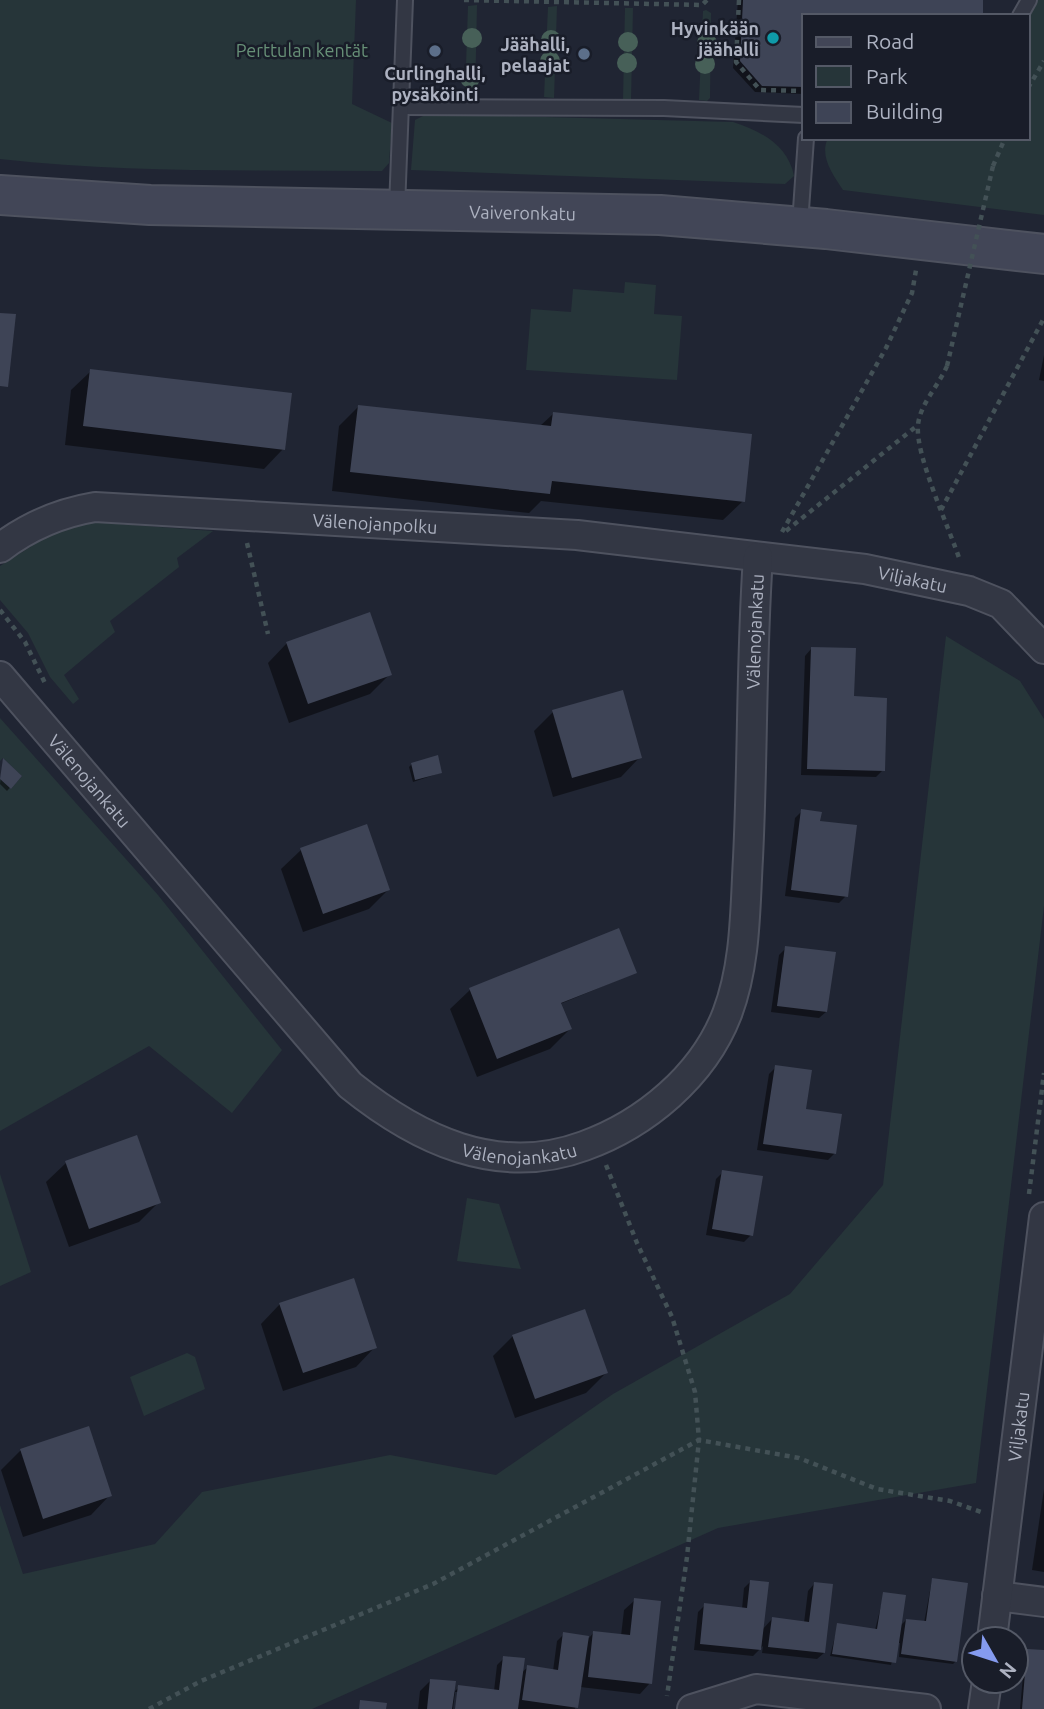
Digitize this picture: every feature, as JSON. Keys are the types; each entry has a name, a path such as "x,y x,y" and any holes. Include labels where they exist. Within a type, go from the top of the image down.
{"main road":[{"name":"Vaiveronkatu","path":"0,195 126,204 660,215 800,226 1044,254"}],"street":[{"name":"Välenojanpolku","path":"0,548 42,522 72,511 95,508 577,535 758,557"},
{"name":"Viljakatu","path":"758,557 865,569 969,591 1001,604 1044,649"},
{"name":"Välenojankatu","path":"0,676 350,1085 379,1109 428,1138 490,1155 570,1151 595,1142 651,1110 696,1067 727,1015 738,980 744,943 753,768 758,557"},
{"name":"Viljakatu","path":"994,1625 1037,1328 1044,1217"},
{"path":"997,1596 1044,1602"},
{"path":"692,1709 756,1689 926,1709"}],"lane":[{"path":"397,209 405,0"},
{"path":"403,107 717,109 802,115"},
{"path":"800,226 806,140"}],"path":[{"path":"464,0 666,5 702,5 707,0"},
{"path":"739,0 736,62 760,90 802,91"},
{"path":"1030,85 1044,61"},
{"path":"916,269 912,293 886,348 780,536 918,425 947,366 993,166 1004,140"},
{"path":"903,268 929,271"},
{"path":"954,274 980,277"},
{"path":"940,510 1044,318"},
{"path":"918,425 922,449 940,510 969,591"},
{"path":"242,517 268,634"},
{"path":"0,610 25,642 52,692"},
{"path":"595,1142 672,1317 695,1392 699,1440 687,1557 666,1709"},
{"path":"149,1709 201,1681 433,1584 699,1440 799,1458 877,1489 950,1502 990,1514"}],"green space":[{"name":"Perttulan kentät","path":"0,0 356,0 352,104 392,123 389,163 382,171 238,170 95,167 0,159"},
{"path":"1033,0 1044,0 1044,215 843,190 831,172 826,158 827,140 1030,140 1030,14 1025,14"},
{"path":"477,5 475,97 465,96 468,6"},
{"path":"557,6 554,98 544,97 548,7"},
{"path":"625,8 633,8 631,100 623,100"},
{"path":"703,11 711,13 710,98 707,101 699,100"},
{"path":"427,114 733,122 772,141 786,156 794,176 785,184 411,170 415,120"},
{"path":"625,282 656,285 654,314 682,316 677,380 526,370 531,309 571,312 573,289 624,293"},
{"path":"93,522 213,531 177,558 179,567 110,621 115,632 64,675 79,699 73,704 50,677 28,633 0,600 0,566 54,532"},
{"path":"946,636 1020,681 1044,719 1044,906 976,1483 718,1528 312,1709 0,1709 0,1505 23,1574 155,1544 202,1492 390,1455 496,1475 613,1394 790,1294 883,1185"},
{"path":"0,718 158,895 282,1050 232,1113 149,1046 0,1131 0,779 11,789 22,776 3,758 0,761"},
{"path":"0,1174 31,1272 0,1286"},
{"path":"467,1198 499,1204 521,1269 457,1261"},
{"path":"187,1353 195,1357 205,1389 144,1416 130,1377"}],"building":[{"name":"Hyvinkään jäähalli","path":"743,0 983,0 983,14 802,14 802,87 762,86 740,61"},
{"path":"0,313 16,314 8,387 0,386"},
{"path":"90,369 292,393 285,450 83,426"},
{"path":"358,405 551,426 553,412 752,434 745,502 552,481 550,494 350,472"},
{"path":"370,612 392,675 308,704 286,642"},
{"path":"811,647 856,648 854,696 887,698 885,771 807,769"},
{"path":"623,690 642,758 572,778 552,710"},
{"path":"438,755 442,773 415,780 411,763"},
{"path":"3,758 22,776 11,789 0,779"},
{"path":"801,809 822,812 820,821 857,825 848,897 791,890"},
{"path":"367,824 390,890 323,914 300,848"},
{"path":"619,928 637,973 561,1003 572,1029 497,1059 469,988"},
{"path":"785,946 836,952 827,1012 777,1006"},
{"path":"775,1065 812,1070 806,1109 842,1114 836,1154 763,1144"},
{"path":"137,1135 161,1203 89,1229 65,1161"},
{"path":"722,1170 763,1176 753,1236 712,1229"},
{"path":"354,1278 377,1348 303,1373 279,1303"},
{"path":"585,1309 608,1373 535,1399 512,1335"},
{"path":"89,1426 112,1496 43,1519 20,1449"},
{"path":"932,1578 968,1583 962,1625 960,1625 957,1662 901,1654 906,1619 926,1621"},
{"path":"750,1580 769,1582 761,1650 700,1644 704,1603 747,1608"},
{"path":"814,1582 833,1584 825,1653 768,1647 772,1617 809,1622"},
{"path":"883,1592 906,1595 896,1663 832,1654 837,1623 877,1629"},
{"path":"634,1598 661,1601 652,1684 588,1677 593,1631 630,1635"},
{"path":"563,1632 589,1636 578,1708 522,1700 527,1665 558,1670"},
{"path":"1030,1649 1044,1650 1044,1709 1022,1709 1023,1695 1030,1695"},
{"path":"503,1656 525,1658 518,1709 455,1709 458,1685 499,1690"},
{"path":"430,1679 456,1681 452,1709 427,1709"},
{"path":"360,1700 387,1703 386,1709 359,1709"}],"place":[{"name":"Hyvinkään jäähalli","path":"773,38"},
{"name":"Curlinghalli, pysäköinti","path":"435,51"},
{"name":"Jäähalli, pelaajat","path":"584,54"}]}
